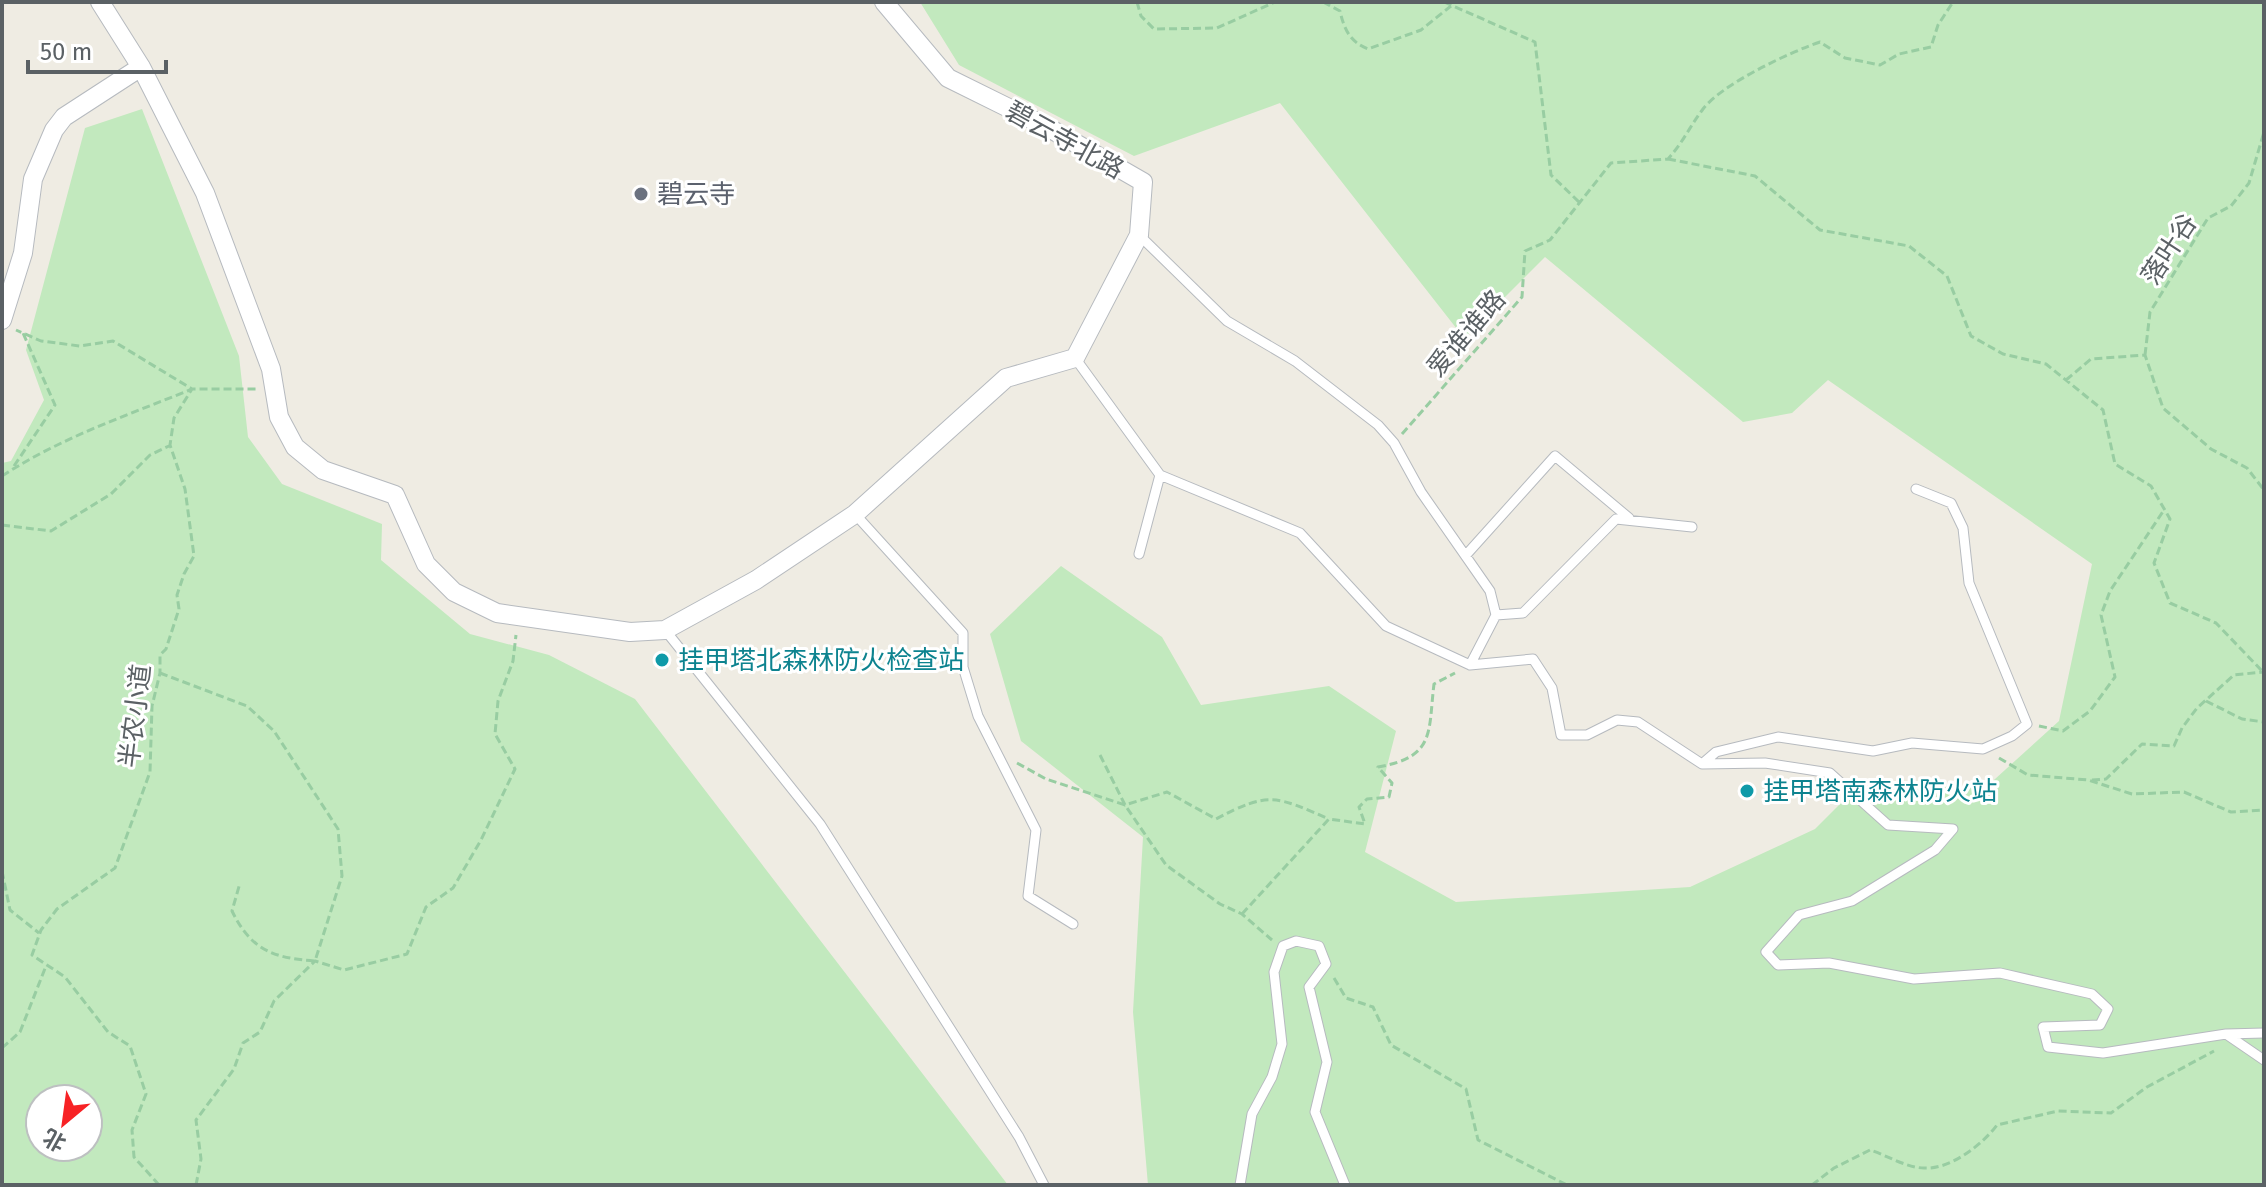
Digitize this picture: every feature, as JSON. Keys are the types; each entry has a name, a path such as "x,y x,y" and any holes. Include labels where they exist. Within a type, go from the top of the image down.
{"street":[{"path":"100,2 141,67 205,193 271,369 271,384 279,417 295,447 323,470 395,495 426,564 454,592 497,613 630,632 665,630 756,580 855,514 1006,378 1075,358"},
{"name":"碧云寺北路","path":"884,2 948,78 1049,128 1143,182 1139,235 1075,358"},
{"path":"7,324 23,253 33,179 54,130 64,117 141,67"}],"lane":[{"path":"1139,235 1227,321 1295,361 1378,425 1394,443 1421,492 1490,591 1496,615 1470,665"},
{"path":"1075,358 1160,475 1300,533 1386,626 1470,665 1533,659 1552,688 1561,735 1587,735 1617,720 1638,722 1702,764 1765,763 1830,773 1888,825 1953,829 1935,850 1852,901 1799,915 1766,952 1778,965 1829,963 1914,979 2000,973 2092,994 2108,1009 2100,1025 2043,1027 2048,1047 2103,1053 2226,1034 2264,1033"},
{"path":"1466,555 1555,456 1629,518"},
{"path":"1139,554 1160,475"},
{"path":"1702,764 1716,752 1778,737 1873,751 1912,743 1983,749 2012,736 2027,724 1969,583 1963,528 1957,515 1951,503 1916,489"},
{"path":"855,514 963,633 963,667 978,716 1036,830 1028,896 1073,924"},
{"path":"1496,615 1523,613 1616,519 1692,527"},
{"path":"665,630 820,824 1019,1137 1044,1185"},
{"path":"1240,1185 1252,1114 1272,1077 1282,1044 1274,972 1283,946 1296,941 1319,946 1326,964 1309,987 1327,1062 1315,1112 1345,1185"},
{"path":"2226,1034 2264,1060"}],"path":[{"path":"1137,2 1141,16 1154,29 1182,31 1217,28 1275,2"},
{"path":"1323,2 1340,11 1344,28 1357,45 1368,49 1421,30 1452,5"},
{"path":"1444,2 1535,42 1551,175 1580,203"},
{"path":"1668,159 1688,136 1703,108 1733,83 1793,51 1820,42 1845,58 1880,65 1899,54 1931,47 1938,25 1953,2"},
{"name":"落叶谷","path":"2145,355 2150,312 2208,218 2231,206 2249,183 2264,132"},
{"name":"爱谁谁路","path":"1394,443 1522,297 1525,251 1550,240 1611,163 1668,159 1755,176 1820,230 1909,246 1947,276 1971,336 2003,354 2046,364 2103,410 2115,464 2151,486 2164,510"},
{"path":"7,324 41,341 80,346 113,341 192,389"},
{"path":"11,470 55,405 23,333"},
{"path":"2066,380 2091,359 2145,355 2163,408 2211,449 2247,468 2264,490"},
{"path":"2,476 91,427 192,389 249,391 271,384"},
{"path":"2,525 51,531 111,494 150,455 170,445 174,418 192,389"},
{"name":"半农小道","path":"39,933 57,909 115,868 150,772 152,706 160,673 160,655 166,649 179,609 177,595 194,556 185,489 170,445"},
{"path":"2027,724 2063,731 2090,711 2115,677 2101,615 2110,591 2164,510 2170,519 2154,563 2170,603 2216,623 2263,672"},
{"path":"240,883 232,911 244,935 279,958 315,961 344,970 407,954 426,907 453,888 481,840 515,769 495,734 498,701 513,661 517,616"},
{"path":"998,752 1046,779 1125,805 1167,792 1216,819 1254,799 1291,803 1329,819 1365,824 1359,807 1367,799 1389,797 1392,783 1378,767 1400,763 1420,749 1430,734 1434,684 1470,665"},
{"path":"1983,749 2028,775 2106,779 2142,744 2174,746 2182,728 2234,675 2263,672"},
{"path":"160,673 247,706 274,731 338,829 342,876 315,961 274,1001 260,1032 243,1043 234,1069 196,1120 201,1159 196,1185"},
{"path":"2206,701 2242,719 2264,722"},
{"path":"1100,755 1125,805 1166,865 1220,904 1242,914 1283,946"},
{"path":"2088,780 2132,794 2184,792 2231,812 2264,810"},
{"path":"1242,914 1329,819"},
{"path":"2,871 10,910 39,933 32,955 65,977 108,1032 130,1046 146,1094 132,1130 134,1157 159,1185"},
{"path":"1326,964 1346,998 1373,1007 1391,1045 1466,1089 1478,1140 1567,1185"},
{"path":"2,1048 20,1032 46,966"},
{"path":"1812,1185 1834,1168 1870,1150 1924,1169 1950,1161 1985,1142 1997,1125 2058,1111 2111,1113 2198,1057 2238,1042"},
{"path":"150,1185 152,1178"}],"green space":[{"path":"920,2 2264,2 2264,1185 1148,1185 1133,1012 1143,837 1021,741 990,634 1061,566 1162,637 1201,705 1329,686 1396,731 1365,852 1456,902 1690,887 1815,829 1863,781 1984,789 2059,721 2092,564 1828,380 1792,413 1743,422 1545,257 1464,338 1280,103 1134,156 959,65"},
{"path":"142,109 239,356 248,437 282,484 382,524 381,560 470,634 549,655 635,699 1008,1185 2,1185 2,463 11,461 44,400 26,350 85,128"}],"place":[{"name":"碧云寺","path":"641,194"},
{"name":"挂甲塔北森林防火检查站","path":"662,660"},
{"name":"挂甲塔南森林防火站","path":"1747,791"}]}
